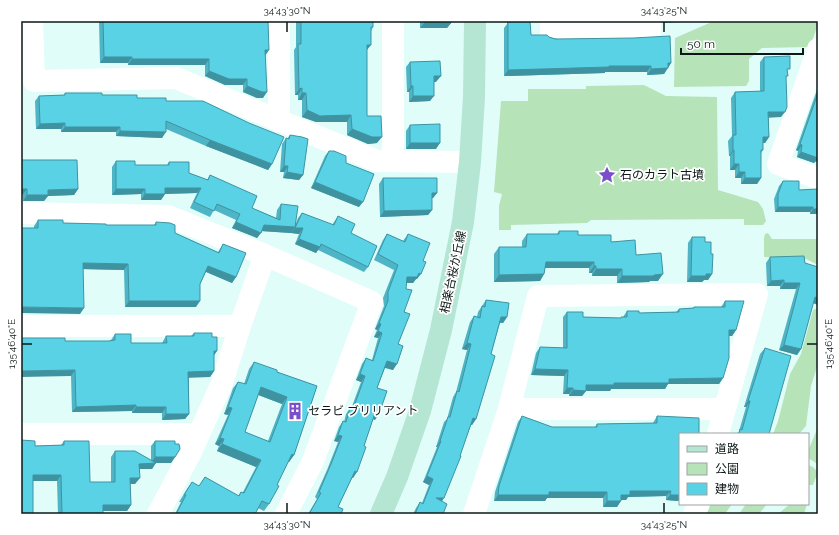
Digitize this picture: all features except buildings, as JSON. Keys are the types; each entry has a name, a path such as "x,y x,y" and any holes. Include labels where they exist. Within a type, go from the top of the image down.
{"main road":[{"name":"相楽台桜が丘線","path":"381,514 397,477 420,411 441,330 463,222 470,162 474,97 475,21"}],"street":[{"path":"32,21 34,81 176,78 377,161 470,162"},
{"path":"279,21 279,121"},
{"path":"393,21 393,161"},
{"path":"551,21 551,32 650,31 650,21"},
{"path":"818,49 778,164 818,178"},
{"path":"21,213 168,216 372,302 313,460 286,514"},
{"path":"158,514 200,434 222,383 264,256"},
{"path":"474,514 509,409 538,296 757,294 718,433"},
{"path":"21,326 240,326"},
{"path":"509,409 724,409"},
{"path":"21,434 200,434"},
{"path":"694,514 698,505"}],"green space":[{"path":"714,21 818,21 818,24 810,47 762,48 749,59 749,81 746,86 674,87 675,38"},
{"path":"644,85 666,96 717,97 718,190 758,202 763,209 766,221 763,225 744,225 744,219 591,220 587,223 511,225 511,230 499,230 499,206 502,194 494,192 501,101 528,101 528,89 586,89 586,86"},
{"path":"768,233 772,239 818,239 818,265 806,259 764,257 764,238 765,234"},
{"path":"818,308 818,364 811,386 806,426 800,433 773,433 790,374 801,354 813,310"},
{"path":"818,427 818,462 816,463 809,459 809,449"},
{"path":"809,465 818,472 813,485 809,485"},
{"path":"706,505 731,505 725,514 703,514"},
{"path":"745,505 766,505 759,514 739,514"},
{"path":"789,505 807,505 804,514 778,514"}],"place":[{"name":"石のカラト古墳","path":"607,175"},
{"name":"セラビ ブリリアント","path":"295,411"}]}
